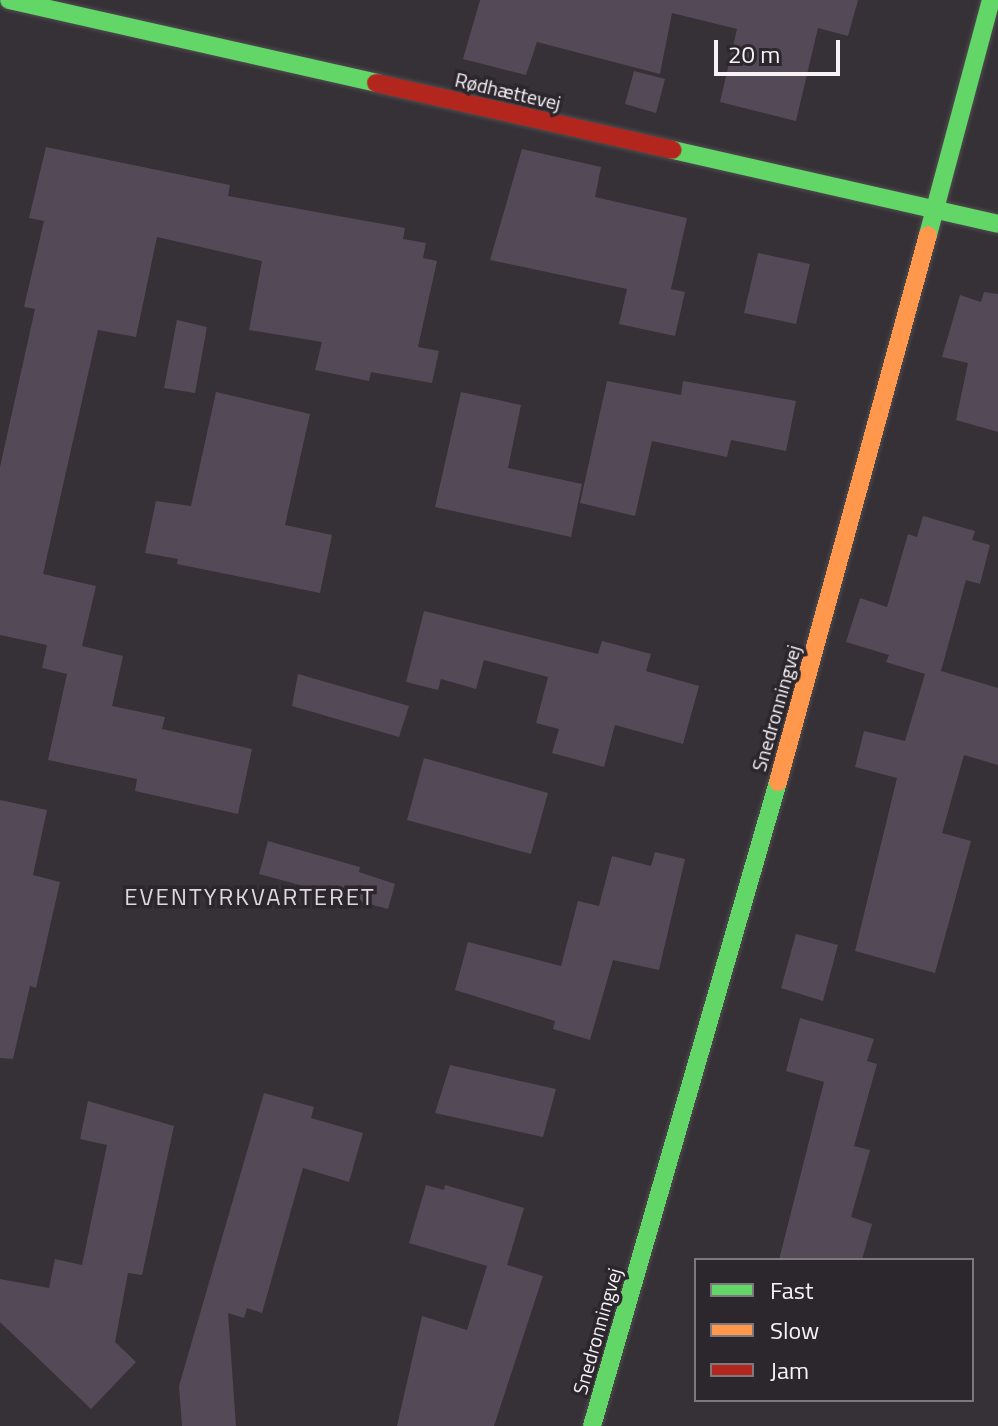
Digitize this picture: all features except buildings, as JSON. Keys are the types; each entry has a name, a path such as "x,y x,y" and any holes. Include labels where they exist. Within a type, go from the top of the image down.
{"street":[{"name":"Rødhættevej","path":"9,0 998,224"},
{"name":"Snedronningvej","path":"592,1426 823,627 991,0"}],"traffic: fast":[{"path":"9,0 376,83"},
{"path":"928,235 991,0"},
{"path":"673,150 998,224"},
{"path":"592,1426 778,782"}],"traffic: slow":[{"path":"778,782 928,235"}],"traffic: jam":[{"path":"376,83 673,150"}],"district":[{"name":"EVENTYRKVARTERET","path":"250,897"}]}
